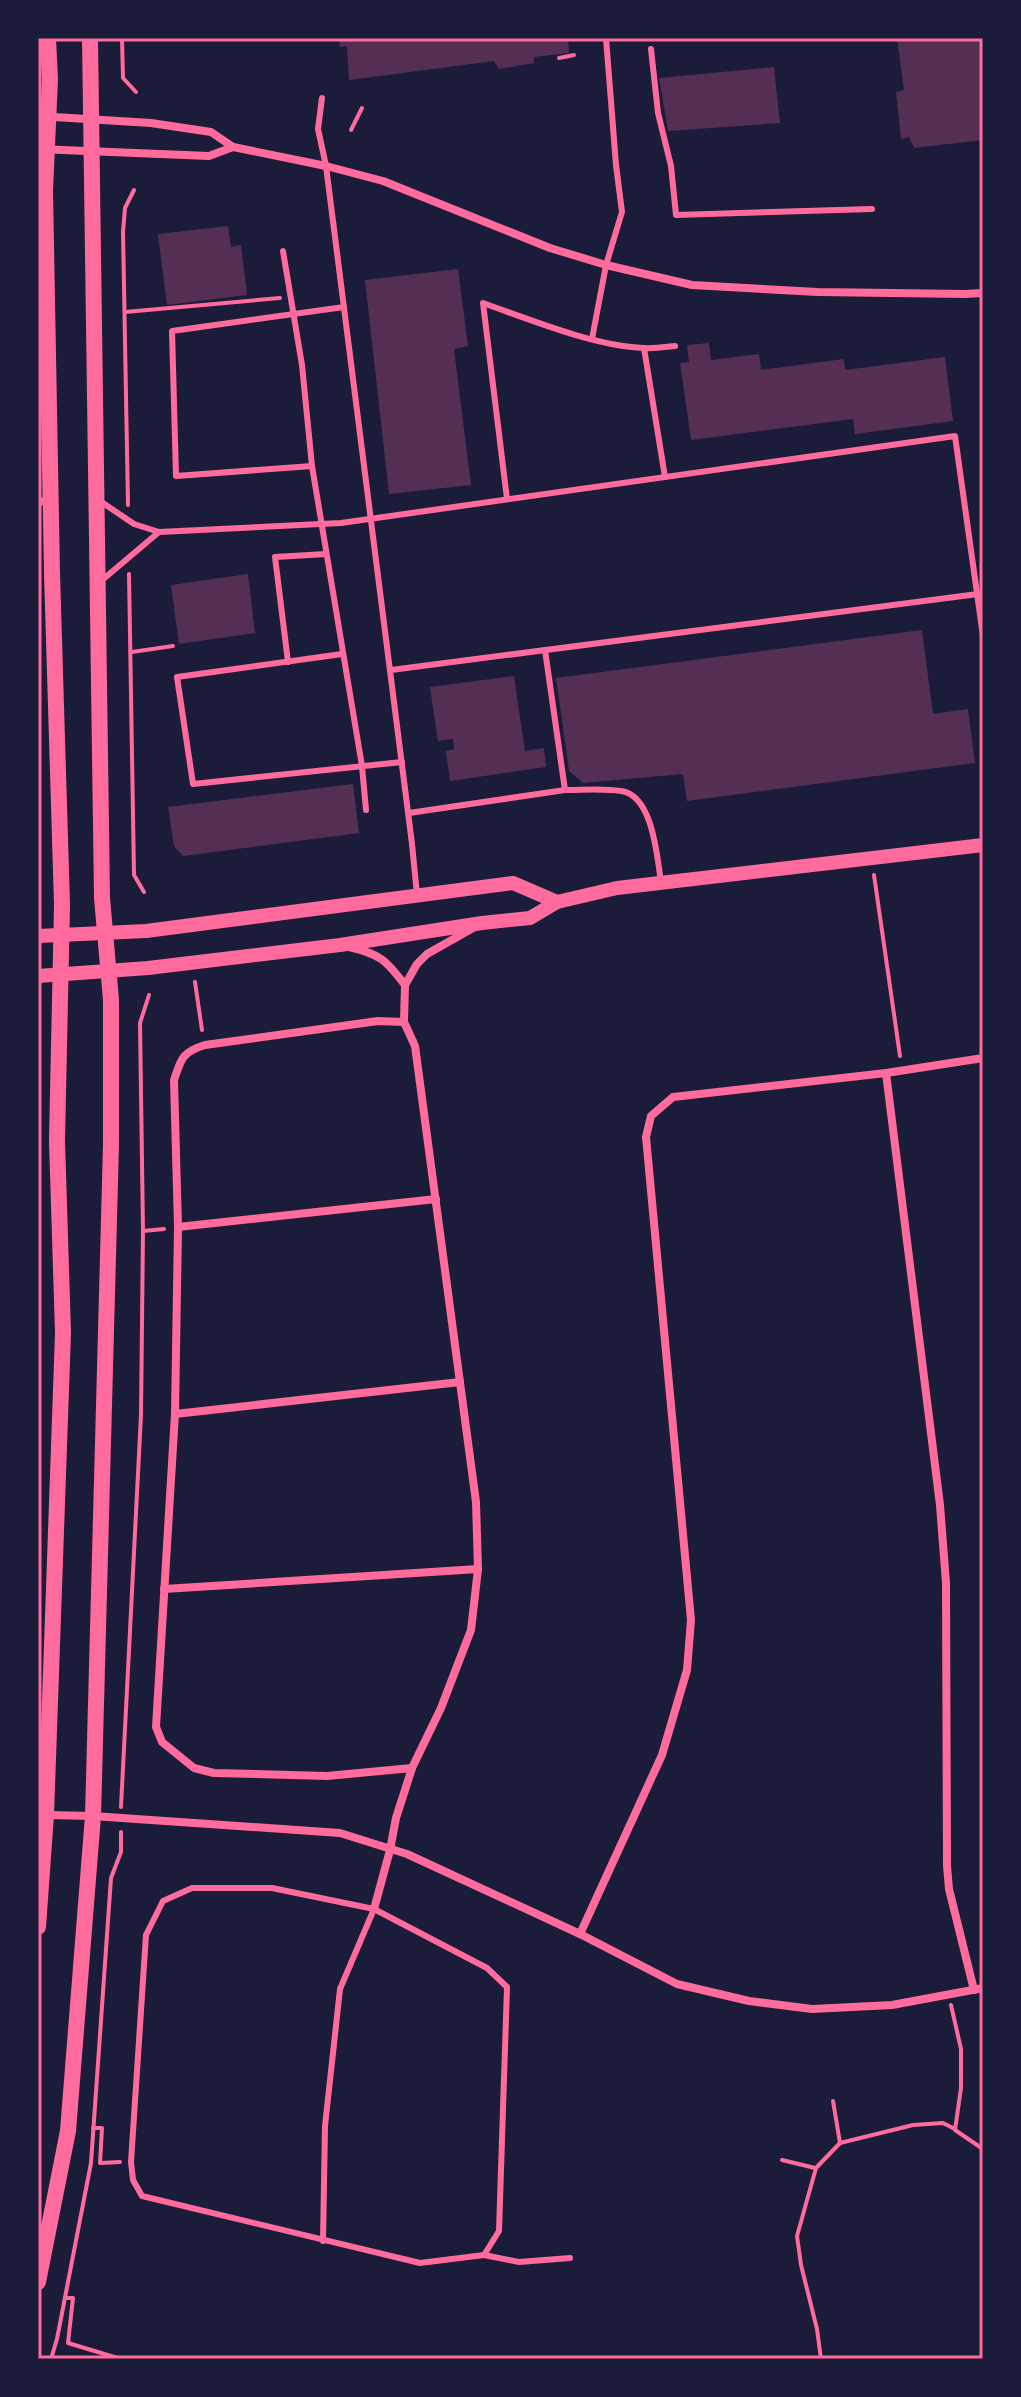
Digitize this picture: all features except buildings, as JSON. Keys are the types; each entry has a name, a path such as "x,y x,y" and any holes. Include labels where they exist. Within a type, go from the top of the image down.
{"main road":[{"path":"38,1927 63,1333 57,1141 61,935 44,499 45,191 42,149 43,117 50,79 48,38"},
{"path":"38,2282 68,2131 93,1816 111,1144 111,1000 102,898 90,38"}],"street":[{"path":"43,117 151,123 211,132 233,147 383,181 550,248 692,285 818,292 983,293"},
{"path":"42,149 209,156 233,147"},
{"path":"38,976 148,968 340,945 530,918 557,902 617,888 983,845"},
{"path":"38,936 146,931 513,883 557,902"},
{"path":"374,1909 396,1818 412,1768 441,1708 471,1630 478,1569 476,1502 415,1046 404,1022 405,985 427,954 482,923"},
{"path":"340,945 372,952 385,959 405,985"},
{"path":"404,1022 378,1021 205,1045 189,1050 181,1060 174,1080 178,1227 175,1414 156,1727 162,1742 194,1768 214,1773 327,1776 412,1768"},
{"path":"580,1934 662,1755 687,1670 691,1620 646,1137 651,1116 673,1097 902,1071 983,1058"},
{"path":"42,1815 340,1833 407,1854 580,1934 677,1984 749,2001 812,2009 892,2005 979,1989 948,1877 946,1583 940,1505 886,1073"},
{"path":"178,1227 436,1199"},
{"path":"175,1414 460,1382"},
{"path":"164,1589 478,1569"}],"lane":[{"path":"592,339 606,265 622,212 606,38"},
{"path":"651,49 658,113 671,166 676,215 872,209"},
{"path":"322,98 318,129 326,166 372,518 417,895"},
{"path":"283,251 302,365 312,466 362,766 366,810"},
{"path":"507,499 483,303 592,339 644,348 675,346"},
{"path":"312,466 176,476 172,331 344,307"},
{"path":"644,348 665,477"},
{"path":"97,499 134,524 159,532 321,524 955,436 980,594 983,636"},
{"path":"98,583 159,532"},
{"path":"288,662 275,557 326,554"},
{"path":"391,670 980,594"},
{"path":"545,650 565,790"},
{"path":"342,654 177,677 193,784 402,762"},
{"path":"409,813 565,790 625,791 643,805 653,835 661,882"},
{"path":"484,2255 499,2231 507,1987 487,1968 374,1909 272,1888 192,1888 163,1901 146,1935 131,2162 133,2180 142,2196 420,2263 484,2255 519,2262 570,2258"},
{"path":"323,2241 325,2126 340,1989 374,1909"}],"path":[{"path":"122,38 123,78 136,92"},
{"path":"559,58 574,55"},
{"path":"351,130 362,108"},
{"path":"128,501 123,232 125,208 134,190"},
{"path":"125,312 290,297"},
{"path":"129,576 134,875 144,892"},
{"path":"131,652 173,646"},
{"path":"872,857 902,1071"},
{"path":"195,982 202,1030"},
{"path":"121,1787 141,1415 143,1231 140,1023 149,995"},
{"path":"143,1231 178,1227"},
{"path":"51,2359 91,2163 111,1878 121,1852"},
{"path":"948,1995 961,2049 961,2088 955,2130"},
{"path":"833,2101 840,2143"},
{"path":"821,2359 797,2236 816,2168 840,2143 913,2125 943,2123 983,2149"},
{"path":"93,2128 102,2128 100,2163 131,2162"},
{"path":"782,2160 816,2168"},
{"path":"65,2298 73,2298 68,2343 121,2359"}]}
